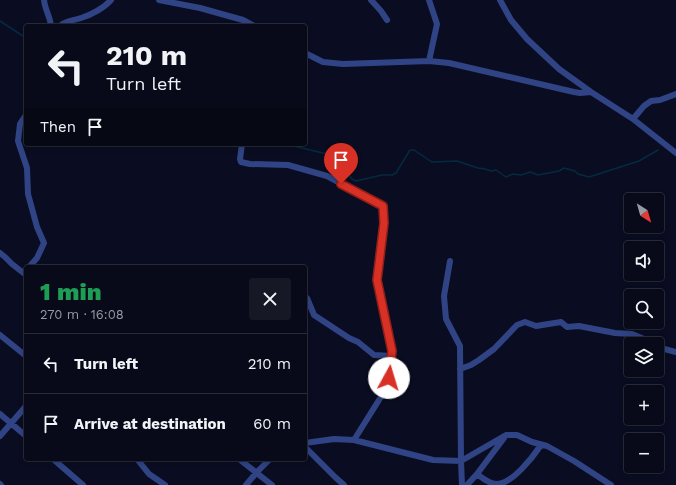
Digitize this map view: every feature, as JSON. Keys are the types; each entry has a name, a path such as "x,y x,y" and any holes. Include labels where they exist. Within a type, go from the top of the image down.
{"street":[{"path":"44,0 44,6 50,18 51,24"},
{"path":"61,24 82,18 109,3 111,0"},
{"path":"159,0 200,8 243,20 250,24"},
{"path":"371,0 387,20"},
{"path":"429,0 437,24 429,61"},
{"path":"500,0 511,20 527,39 559,69 633,119 676,153"},
{"path":"307,54 323,62 343,64 429,61 449,63 574,92 591,92"},
{"path":"633,119 644,106 651,101 660,100 676,94"},
{"path":"24,119 20,124 18,141 27,168 28,194 37,227 44,242 37,258 31,265"},
{"path":"242,146 241,162 250,164 288,165 326,176 383,206 384,223 377,280 392,351 389,378 384,392 354,440"},
{"path":"0,253 24,272"},
{"path":"450,262 444,296 446,319 460,346 462,485"},
{"path":"307,298 314,315 349,338 358,342 374,354 391,356"},
{"path":"460,369 479,360 494,349 517,325 525,322 536,326 561,322 567,327 579,326 615,333 632,334 639,337"},
{"path":"0,335 24,354"},
{"path":"664,349 676,352"},
{"path":"0,436 24,408"},
{"path":"0,414 24,434"},
{"path":"307,443 334,439 354,440 433,460 461,461 506,436 517,435 532,442 547,446 574,461 611,485"},
{"path":"467,485 506,436"},
{"path":"477,474 491,483 498,485 516,474 535,455 541,445"},
{"path":"307,450 344,485"},
{"path":"55,461 83,485"},
{"path":"139,461 149,474 164,485"},
{"path":"242,461 272,485"},
{"path":"246,485 268,461"}],"waterway":[{"path":"0,21 24,37"},
{"path":"293,146 327,154 340,164 352,179 356,181 396,173 410,150 414,150 432,162 457,161 478,168 491,171 496,170 506,177 513,174 521,175 530,172 538,175 559,171 564,168 589,177 639,161 658,150"}],"route":[{"path":"341,184 383,206 384,223 377,280 392,351 389,378"}]}
